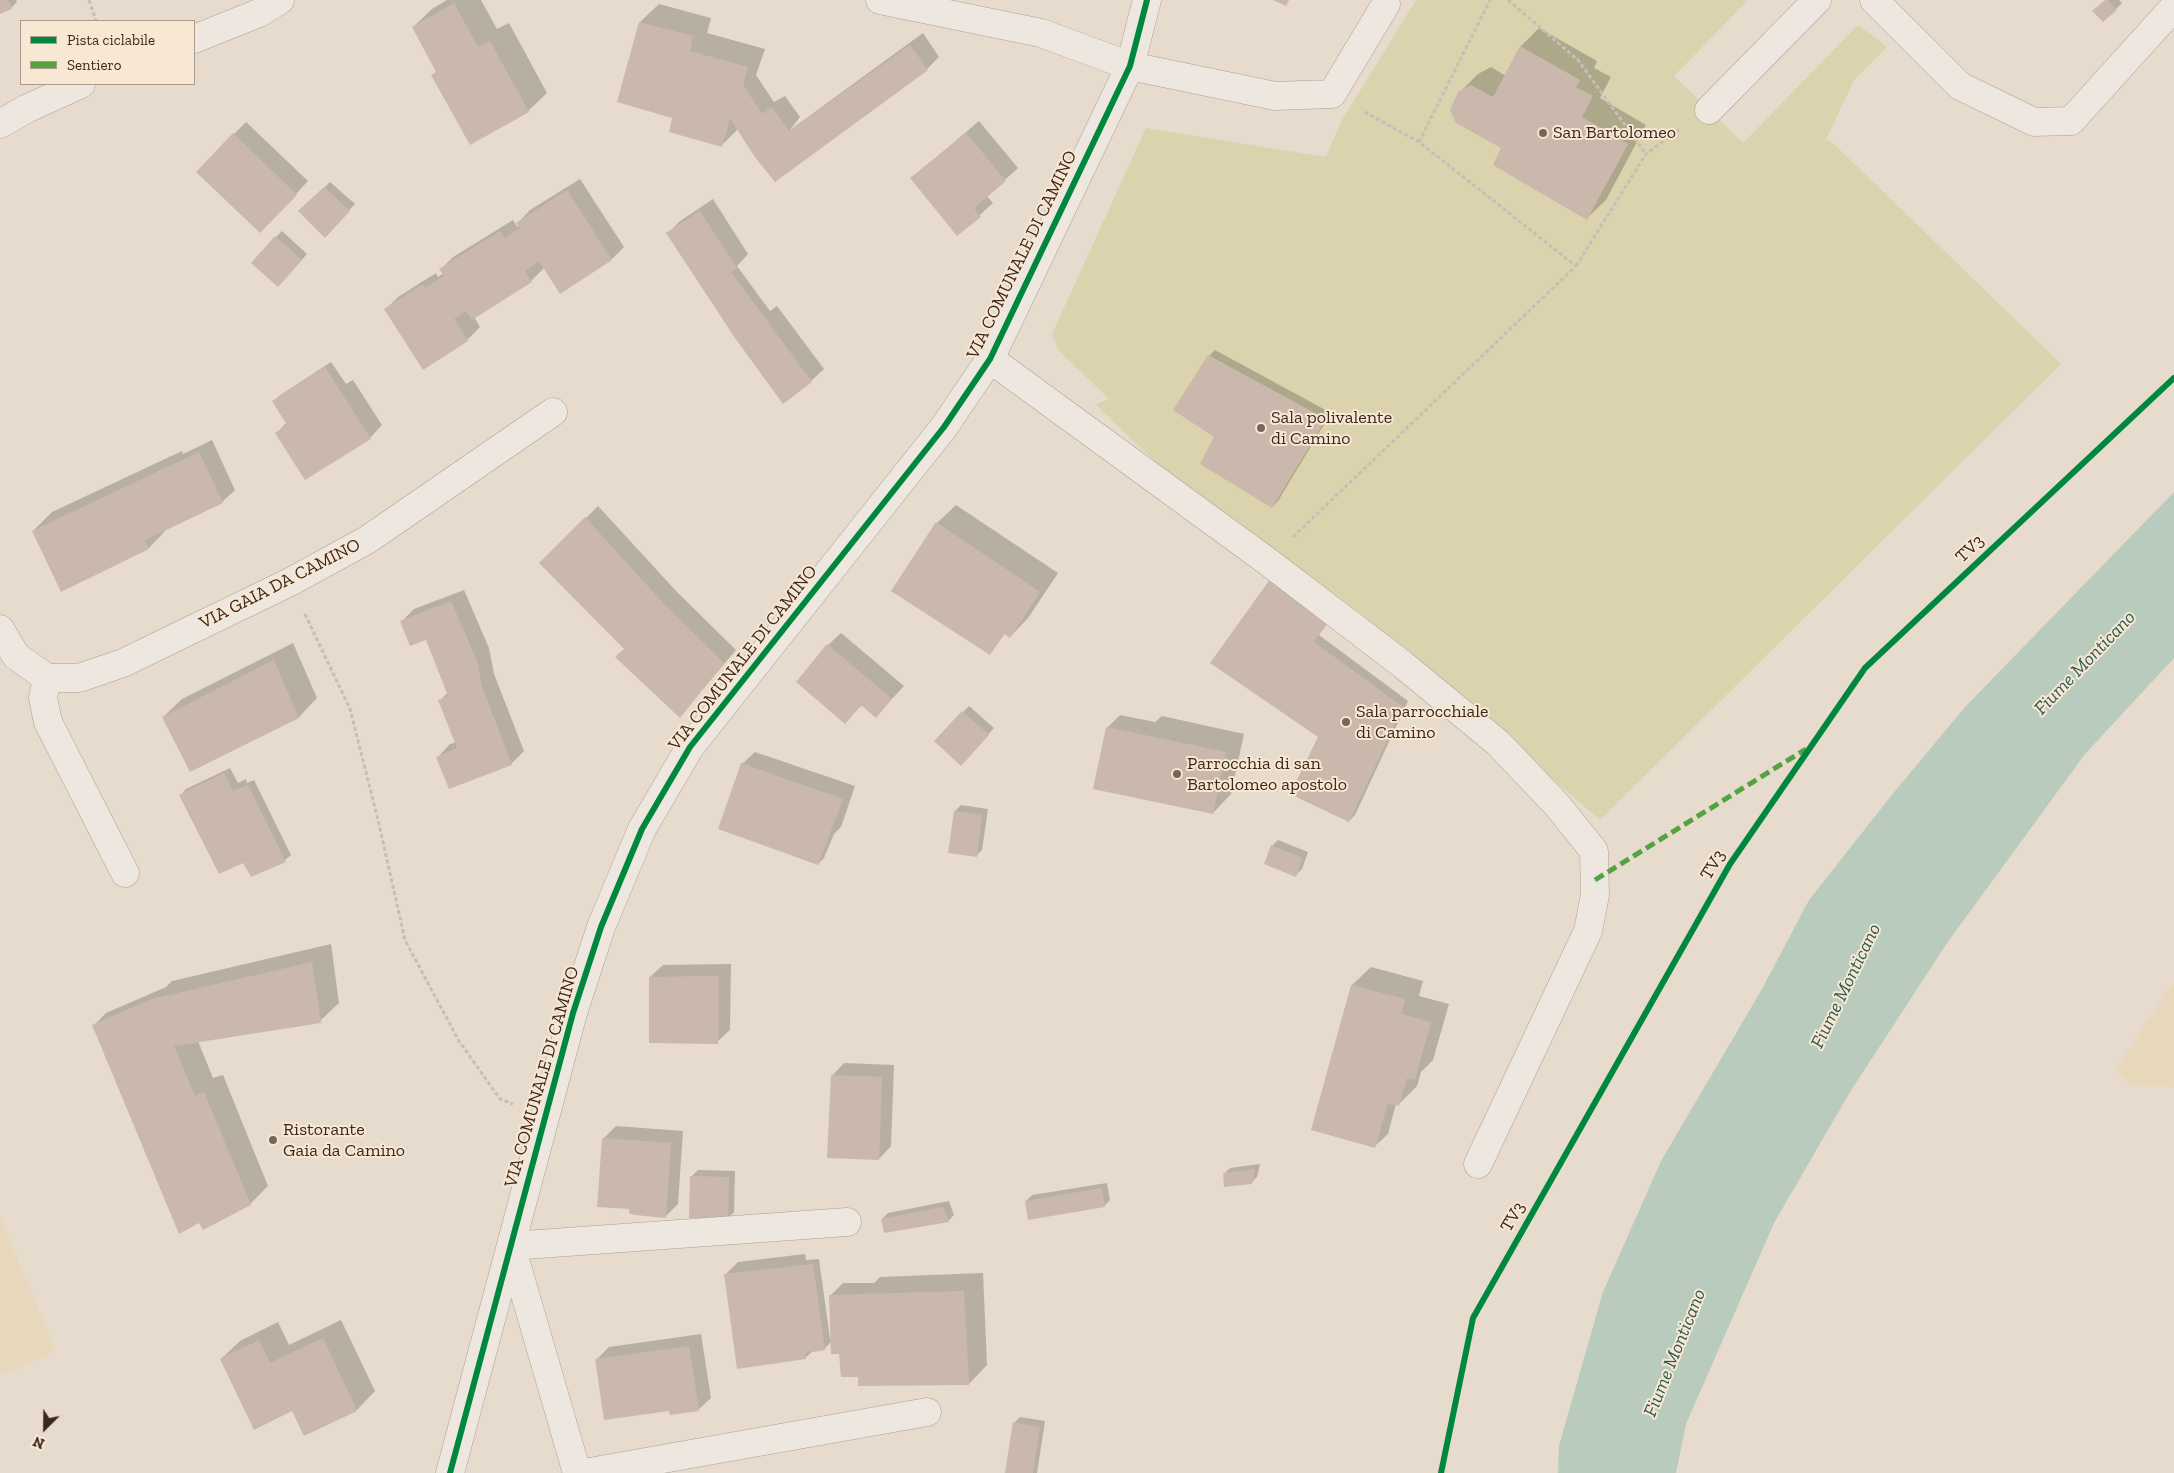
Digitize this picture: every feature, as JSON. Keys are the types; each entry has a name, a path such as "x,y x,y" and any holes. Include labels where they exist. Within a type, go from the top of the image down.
{"street":[{"path":"195,39 259,13 280,0"},
{"path":"880,0 1041,33 1130,66 1275,96 1332,94 1386,4"},
{"name":"VIA COMUNALE DI CAMINO","path":"450,1473 573,1013 601,927 642,829 690,747 944,427 990,359 1130,66 1147,0"},
{"path":"1709,110 1817,0"},
{"path":"1874,0 1960,86 2034,122 2071,121 2174,7"},
{"path":"0,124 26,108 79,85"},
{"path":"990,359 1267,561 1402,664 1498,743 1557,805 1594,851 1595,895 1588,931 1478,1164"},
{"name":"VIA GAIA DA CAMINO","path":"47,678 79,678 123,663 290,582 367,540 553,412"},
{"path":"0,629 16,656 47,678 43,698 48,722 125,873"},
{"path":"578,1473 511,1246 847,1222"},
{"path":"584,1473 927,1412"}],"path":[{"path":"89,0 96,20"},
{"path":"1419,142 1490,0"},
{"path":"1508,0 1578,60 1646,154"},
{"path":"1332,94 1419,142 1576,266"},
{"path":"1267,561 1576,266 1646,154 1709,110"},
{"path":"290,582 350,709 378,820 405,940 459,1041 500,1099 546,1116"}],"shaded area":[{"path":"1416,0 1748,0 1674,76 1743,143 1858,25 1887,47 1854,80 1825,142 1828,140 1833,143 2061,364 1600,820 1358,611 1184,489 1095,404 1109,399 1059,351 1052,334 1146,128 1326,157 1342,120"},
{"path":"2174,984 2174,1087 2132,1086 2115,1071 2168,989"},
{"path":"0,1217 56,1351 0,1376"}],"water":[{"name":"Fiume Monticano","path":"2174,492 2174,658 2085,754 1947,943 1850,1092 1774,1223 1686,1424 1676,1473 1558,1473 1559,1446 1603,1292 1661,1161 1762,989 1809,900 1891,796 1965,707"}],"building":[{"path":"0,0 8,0 12,9 0,14"},
{"path":"1273,0 1289,0 1286,6"},
{"path":"2105,0 2108,0 2117,10 2103,22 2092,11"},
{"path":"454,3 478,47 490,41 529,112 470,145 431,75 436,72 412,27"},
{"path":"639,22 693,36 690,51 748,67 743,85 762,114 772,107 789,131 910,45 928,70 775,182 754,156 730,118 722,147 669,132 672,118 617,102"},
{"name":"San Bartolomeo","path":"1520,46 1580,80 1576,87 1593,96 1582,117 1628,144 1587,220 1493,165 1501,148 1456,123 1450,110 1458,92 1471,85 1493,97"},
{"path":"233,133 297,195 260,233 196,172"},
{"path":"966,133 1006,181 974,208 981,217 957,236 910,178"},
{"path":"324,187 350,211 325,238 298,211"},
{"path":"567,190 612,260 560,294 539,261 525,271 532,282 472,320 466,311 454,319 468,341 423,370 384,309 423,284 425,288 444,276 439,269 500,231 504,238 520,228 516,223"},
{"path":"700,211 737,268 731,272 812,382 783,404 735,338 666,233"},
{"path":"275,236 302,260 278,287 251,263"},
{"name":"Sala polivalente di Camino","path":"1208,355 1326,419 1272,508 1200,464 1214,437 1173,410"},
{"path":"325,367 371,439 305,480 275,433 287,425 272,401"},
{"path":"199,452 223,503 145,540 149,549 61,592 32,531"},
{"path":"585,517 664,604 724,663 680,718 615,657 624,649 539,563"},
{"path":"936,522 1040,592 1010,638 1004,634 990,655 891,591"},
{"name":"Sala parrocchiale di Camino","path":"1271,578 1329,620 1314,642 1403,707 1349,822 1290,794 1318,737 1210,663"},
{"path":"451,601 477,661 482,687 512,765 449,789 436,757 457,748 438,700 448,696 426,640 410,646 400,621"},
{"path":"827,644 892,699 876,718 861,705 845,724 796,682"},
{"path":"274,660 299,718 190,772 162,717"},
{"path":"962,711 989,735 961,766 934,741"},
{"name":"Parrocchia di san Bartolomeo apostolo","path":"1106,727 1226,752 1213,814 1093,789"},
{"path":"741,763 843,799 818,865 718,829"},
{"path":"224,773 233,791 248,785 286,862 251,877 243,863 219,874 179,795"},
{"path":"954,811 982,815 977,857 948,853"},
{"path":"1271,845 1303,858 1296,877 1264,864"},
{"path":"312,962 321,1023 174,1046 195,1096 204,1092 251,1205 203,1230 199,1223 179,1234 92,1025 152,999"},
{"path":"719,976 718,1044 649,1043 649,977"},
{"path":"1351,985 1405,999 1401,1014 1431,1022 1415,1080 1407,1078 1399,1106 1388,1103 1375,1148 1311,1130"},
{"path":"831,1075 882,1077 879,1160 827,1158"},
{"path":"602,1138 671,1143 666,1218 635,1215 629,1213 629,1209 597,1207"},
{"path":"1255,1169 1252,1184 1224,1187 1223,1173"},
{"path":"690,1176 729,1177 728,1219 689,1218"},
{"path":"1102,1188 1105,1207 1028,1220 1025,1201"},
{"path":"943,1207 949,1222 884,1233 881,1219"},
{"path":"813,1264 825,1350 806,1353 806,1359 737,1369 724,1274"},
{"path":"964,1291 969,1385 858,1386 858,1377 841,1377 839,1354 831,1354 829,1295"},
{"path":"323,1338 357,1411 304,1436 292,1411 254,1430 220,1359 259,1340 270,1363"},
{"path":"689,1346 699,1411 670,1415 669,1411 604,1420 595,1359"},
{"path":"1013,1422 1040,1427 1033,1473 1005,1473"}],"marked path":[{"path":"1595,880 1806,749"}],"cycle path":[{"path":"450,1473 573,1013 601,927 642,829 690,747 944,427 990,359 1130,66 1147,0"},
{"name":"TV3","path":"1441,1473 1473,1318 1730,864 1865,668 2174,378"}],"place":[{"name":"San Bartolomeo","path":"1543,133"},
{"name":"Sala polivalente di Camino","path":"1261,428"},
{"name":"Sala parrocchiale di Camino","path":"1346,722"},
{"name":"Parrocchia di san Bartolomeo apostolo","path":"1177,774"},
{"name":"Ristorante Gaia da Camino","path":"273,1140"}]}
